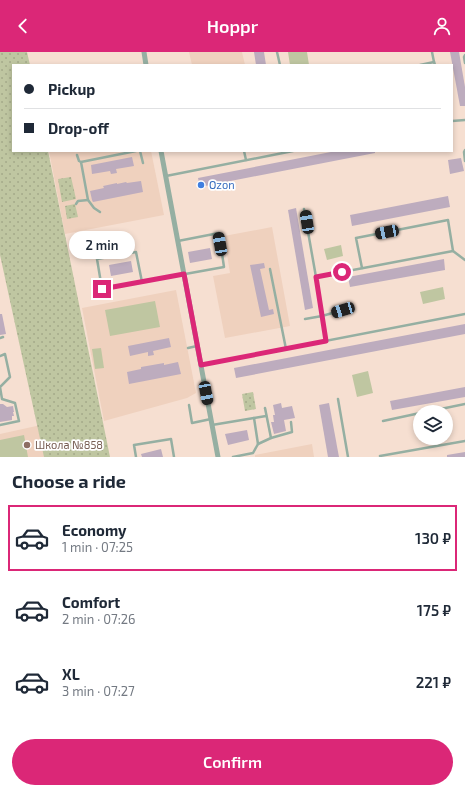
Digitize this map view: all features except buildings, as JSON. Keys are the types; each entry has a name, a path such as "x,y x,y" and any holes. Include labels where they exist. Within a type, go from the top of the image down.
{"street":[{"path":"144,52 146,64"},
{"path":"161,152 218,457"}],"lane":[{"path":"277,52 280,64"},
{"path":"432,52 435,64"},
{"path":"465,55 465,63"},
{"path":"453,121 465,120"},
{"path":"465,150 465,161"},
{"path":"81,162 131,152"},
{"path":"140,152 143,163"},
{"path":"244,152 246,160"},
{"path":"166,176 288,152"},
{"path":"77,155 79,161 81,162 88,200 94,208 100,212"},
{"path":"76,204 77,200 88,200"},
{"path":"304,209 326,341"},
{"path":"362,268 356,238 448,220 453,251 465,260"},
{"path":"142,282 136,252 96,259 102,289 142,282 184,274 224,267 218,233 178,241"},
{"path":"316,277 453,251"},
{"path":"270,270 286,349"},
{"path":"306,320 343,310"},
{"path":"201,365 465,314"},
{"path":"188,348 197,346"},
{"path":"0,356 5,354 10,377 0,387 2,399 15,403 19,421 0,425"},
{"path":"338,400 348,457"},
{"path":"453,406 465,404"},
{"path":"189,405 192,422 211,419"},
{"path":"265,408 270,438"},
{"path":"383,421 413,415"},
{"path":"212,425 266,416"},
{"path":"254,418 258,444"},
{"path":"233,457 253,453 258,444 270,438 292,432 291,422"},
{"path":"136,457 134,445 171,439 174,457"},
{"path":"380,456 465,441"}],"shaded area":[{"path":"189,52 242,52 245,64 192,64"},
{"path":"49,152 151,152 164,215 65,234"},
{"path":"272,227 290,326 225,338 213,276 230,273 224,236"},
{"path":"176,290 196,393 187,398 104,421 82,308"},
{"name":"Школа №858","path":"50,423 57,457 0,457 0,434"},
{"path":"312,444 314,457 255,457 255,455"}],"green space":[{"path":"0,52 27,52 30,64 12,64 12,152 48,152 110,457 44,457 0,255"},
{"path":"288,52 307,52 309,64 290,64"},
{"path":"71,177 76,199 62,202 58,179"},
{"path":"75,204 78,217 67,219 65,206"},
{"path":"341,245 343,256 327,260 324,249"},
{"path":"443,287 445,299 423,304 420,292"},
{"path":"155,301 160,327 110,336 105,310"},
{"path":"101,348 104,368 95,369 92,349"},
{"path":"368,371 373,393 357,397 352,375"},
{"path":"253,392 256,409 245,411 242,394"},
{"path":"24,435 28,457 0,457 0,440"}],"place":[{"name":"Ozon","path":"201,185"},
{"name":"Школа №858","path":"27,445"}],"route":[{"path":"102,289 184,274 201,365 326,341 316,277 342,272"}]}
